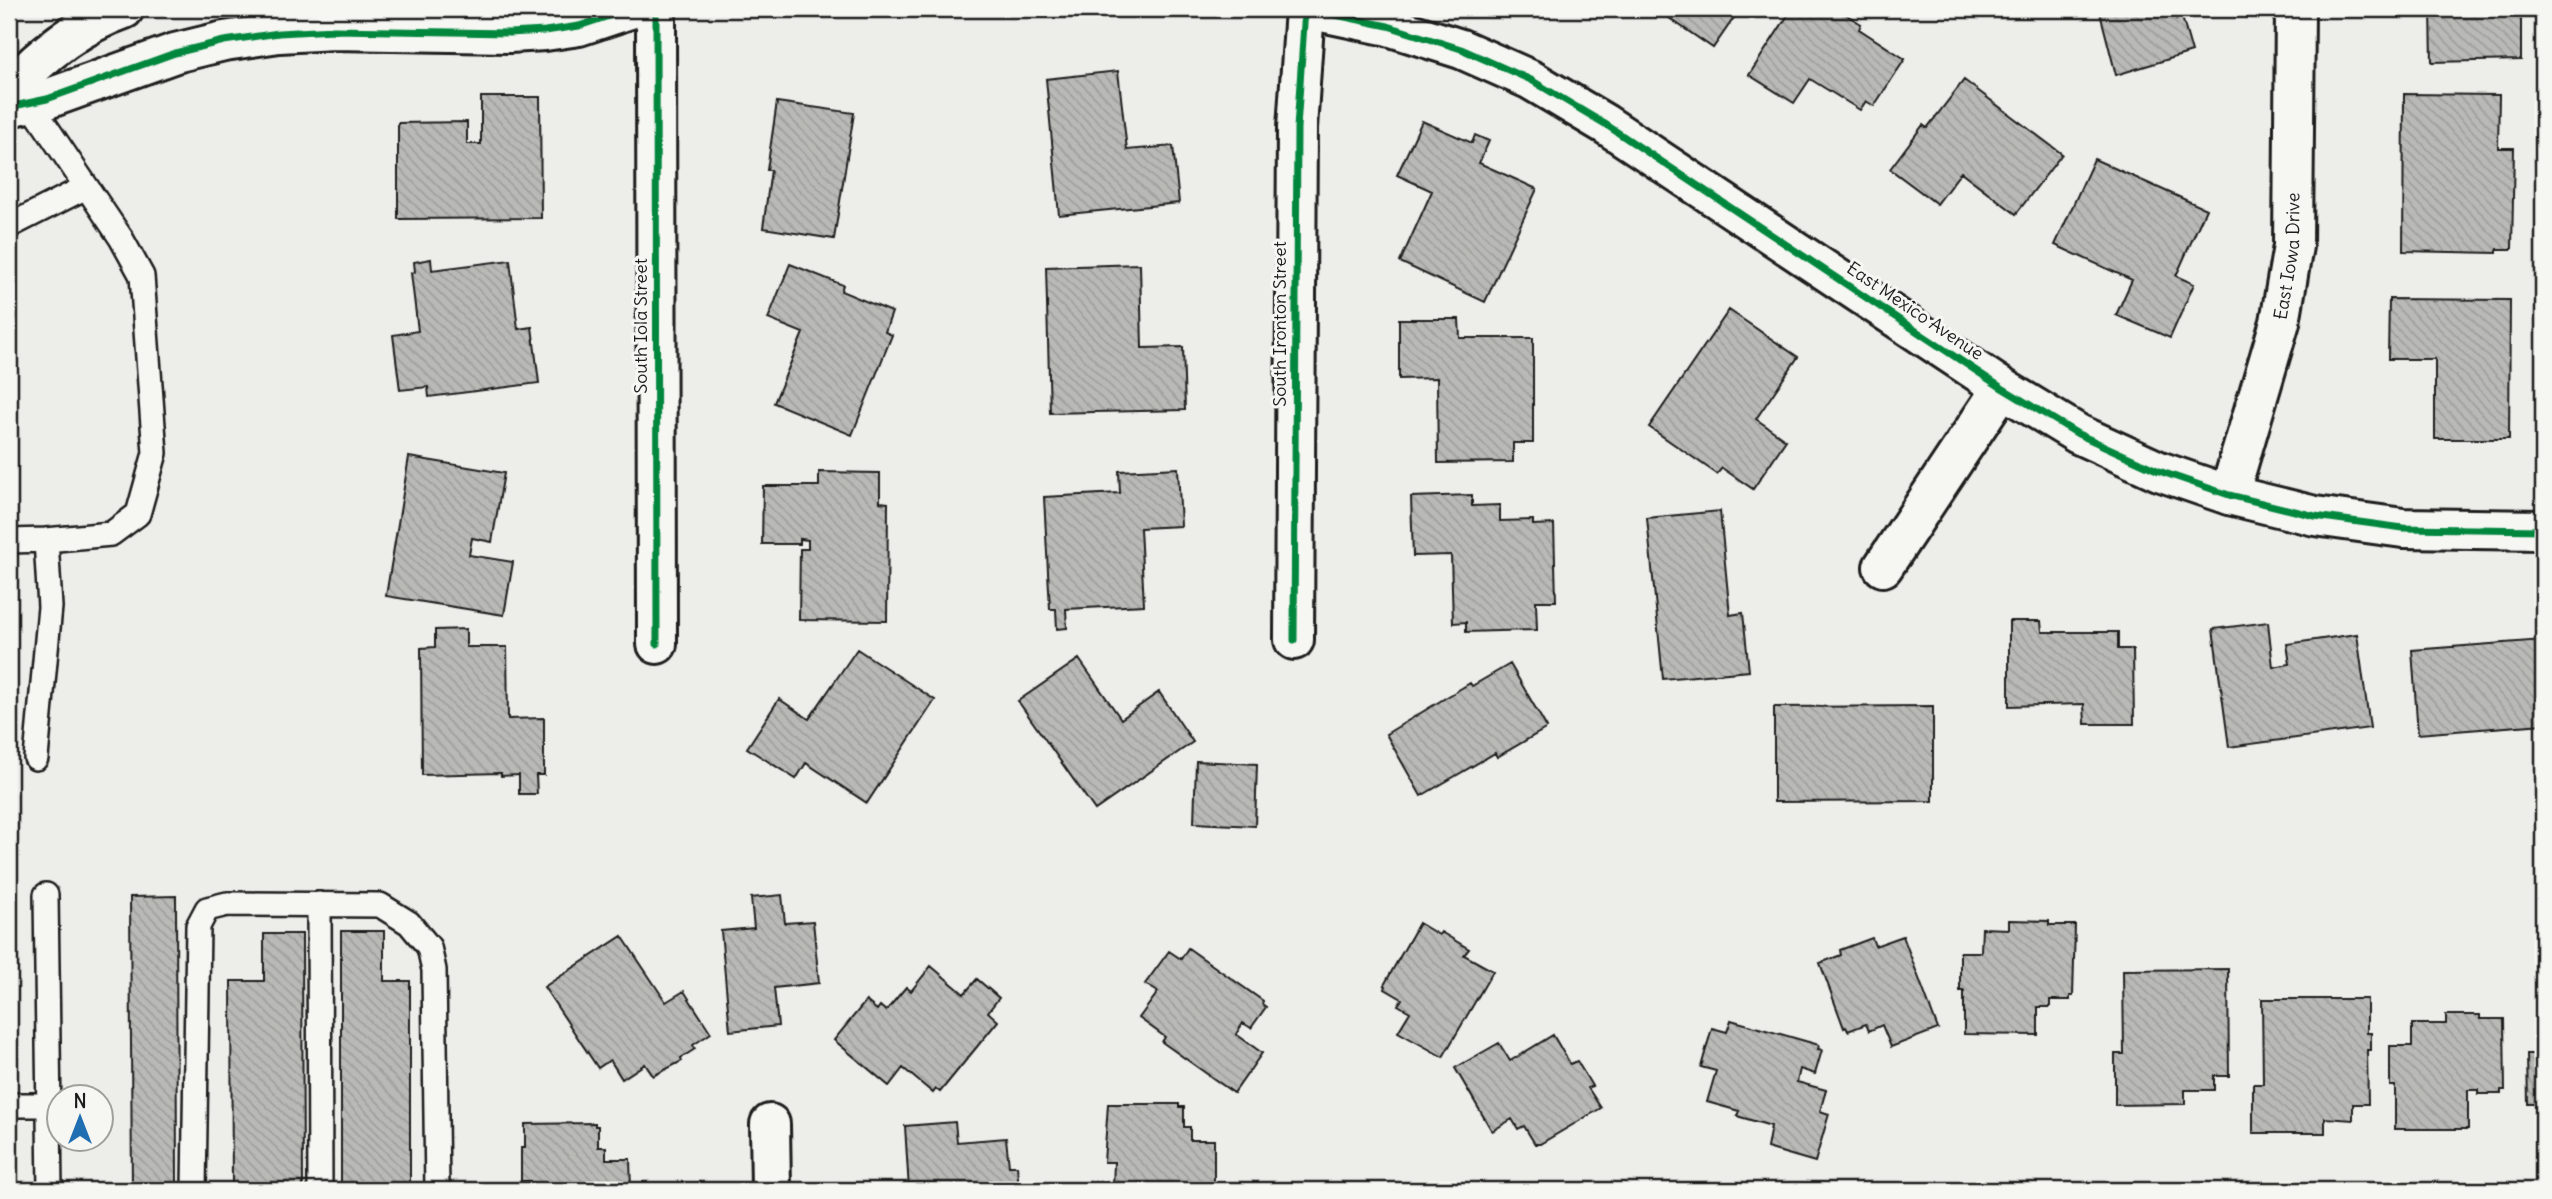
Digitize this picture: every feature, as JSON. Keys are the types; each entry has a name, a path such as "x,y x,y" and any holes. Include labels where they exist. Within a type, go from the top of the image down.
{"street":[{"path":"16,100 36,60 87,26 124,9"},
{"path":"16,100 85,88 174,53 224,41 334,30 509,33 545,31 579,26 630,9"},
{"name":"South Iola Street","path":"656,9 657,644"},
{"name":"East Mexico Avenue","path":"1306,9 1388,26 1461,49 1531,80 1605,124 2002,388 2078,434 2159,471 2229,495 2315,516 2403,528 2543,530"},
{"name":"South Ironton Street","path":"1294,640 1297,128 1306,9"},
{"name":"East Iowa Drive","path":"2229,495 2280,322 2293,246 2295,9"},
{"path":"1883,567 2002,388"},
{"path":"770,1124 771,1190"}],"lane":[{"path":"287,33 369,9"},
{"path":"9,541 111,534 138,514 155,453 142,276 121,238 86,187 16,100"},
{"path":"9,226 86,187"},
{"path":"36,758 50,607 46,540"},
{"path":"46,895 48,1084"},
{"path":"194,1190 198,926 207,909 227,904 380,905 409,923 429,947 434,971 437,1190"},
{"path":"319,904 320,1190"},
{"path":"9,1105 46,1105"},
{"path":"49,1154 50,1190"}],"building":[{"path":"1656,9 1740,9 1713,48"},
{"path":"1792,9 1837,9 1861,24 1859,29 1905,59 1874,106 1866,101 1860,110 1810,79 1794,103 1749,75"},
{"path":"2099,9 2173,9 2176,19 2182,17 2192,52 2116,75"},
{"path":"2431,9 2521,9 2521,60 2432,62"},
{"path":"1118,71 1127,150 1173,146 1179,203 1059,215 1046,79"},
{"path":"1964,80 2062,154 2016,214 1961,172 1937,204 1890,169 1923,125 1927,128"},
{"path":"2404,94 2499,95 2498,148 2514,148 2512,249 2497,249 2497,253 2403,251"},
{"path":"481,97 540,97 541,218 398,219 398,123 467,122 467,144 481,144"},
{"path":"777,102 854,113 834,239 763,228 771,170 767,170"},
{"path":"1422,121 1472,143 1475,135 1489,141 1479,163 1537,189 1485,302 1400,262 1432,191 1397,175"},
{"path":"2094,159 2206,209 2176,276 2194,284 2170,338 2116,315 2132,280 2055,245"},
{"path":"431,259 432,270 510,260 518,329 532,327 539,383 429,397 428,387 400,390 393,335 418,331 411,273 415,272 414,262"},
{"path":"790,264 843,285 841,291 892,312 885,332 892,335 852,435 774,403 803,333 768,319"},
{"path":"1140,264 1142,348 1183,347 1185,410 1050,413 1046,267"},
{"path":"2389,299 2510,300 2509,439 2435,439 2435,359 2388,359"},
{"path":"1729,310 1798,357 1756,419 1786,440 1753,489 1722,468 1717,474 1649,427"},
{"path":"1399,319 1459,319 1460,338 1533,338 1533,443 1513,443 1513,462 1438,463 1437,378 1399,379"},
{"path":"409,457 504,473 492,542 472,538 469,555 513,562 504,615 386,596"},
{"path":"1178,468 1181,526 1140,528 1144,605 1066,609 1067,628 1057,629 1056,609 1050,609 1044,497 1120,493 1119,471"},
{"path":"819,472 880,473 880,502 888,503 887,621 799,620 800,549 808,549 808,540 800,539 800,544 762,544 763,486 819,486"},
{"path":"1472,495 1472,506 1500,505 1500,521 1533,520 1533,525 1554,524 1556,601 1536,601 1537,630 1466,632 1466,622 1453,623 1451,555 1413,556 1411,497"},
{"path":"1720,511 1730,615 1743,613 1749,671 1663,679 1647,518"},
{"path":"2009,621 2041,621 2042,632 2118,632 2118,649 2133,649 2134,724 2085,724 2084,704 2009,706"},
{"path":"2268,622 2273,667 2290,664 2287,644 2357,634 2370,728 2229,747 2213,629"},
{"path":"466,629 466,647 507,647 508,719 544,718 544,775 536,775 537,794 519,794 519,775 422,775 421,648 435,647 435,630"},
{"path":"2543,640 2543,724 2418,734 2412,650"},
{"path":"857,649 935,700 867,803 806,763 796,779 747,748 779,699 809,719"},
{"path":"1079,659 1121,719 1159,692 1193,742 1095,810 1018,701"},
{"path":"1510,664 1547,728 1497,757 1495,753 1421,796 1386,734 1470,683 1472,686"},
{"path":"1933,706 1933,801 1774,802 1774,707"},
{"path":"1196,761 1257,764 1255,826 1194,823"},
{"path":"782,895 785,923 813,921 819,983 774,988 778,1026 730,1031 721,931 754,928 751,898"},
{"path":"176,896 177,1190 132,1190 130,897"},
{"path":"2009,920 2075,925 2073,996 2070,996 2070,1000 2050,1000 2050,1007 2038,1007 2038,1035 1964,1034 1960,952 1981,952 1982,928 2009,929"},
{"path":"1419,923 1439,935 1441,932 1469,949 1464,955 1493,971 1443,1057 1398,1032 1410,1012 1398,1005 1402,999 1385,989 1384,985"},
{"path":"341,931 384,931 384,981 410,981 410,1190 341,1190"},
{"path":"264,934 302,934 303,1190 232,1190 231,981 264,981"},
{"path":"622,936 666,1002 684,991 711,1033 693,1045 695,1049 681,1058 682,1061 653,1076 645,1064 622,1079 610,1060 598,1068 544,987"},
{"path":"1903,936 1938,1029 1891,1047 1882,1025 1869,1031 1866,1024 1848,1031 1844,1028 1820,963 1841,955 1840,950 1872,938 1875,946"},
{"path":"1188,948 1263,1001 1262,1004 1266,1007 1251,1028 1243,1023 1236,1034 1262,1053 1234,1093 1162,1042 1165,1037 1139,1018 1158,992 1145,984 1169,951 1181,959"},
{"path":"931,966 964,994 977,979 999,998 988,1012 998,1021 940,1092 936,1089 933,1093 903,1068 889,1086 834,1040 866,1001 877,1010 880,1006 886,1011 906,987 911,991"},
{"path":"2228,969 2229,1076 2214,1076 2214,1090 2185,1090 2185,1104 2115,1105 2115,1054 2124,1054 2123,970"},
{"path":"2262,999 2367,999 2367,1033 2371,1033 2371,1050 2367,1050 2368,1104 2353,1104 2353,1120 2325,1118 2325,1133 2253,1133 2253,1084 2263,1084"},
{"path":"2446,1015 2480,1015 2480,1019 2504,1019 2505,1090 2501,1090 2501,1094 2478,1094 2478,1090 2468,1090 2468,1129 2395,1129 2395,1086 2390,1086 2390,1046 2412,1046 2412,1024 2446,1024"},
{"path":"1731,1020 1819,1045 1818,1049 1822,1050 1815,1074 1800,1069 1797,1082 1826,1090 1820,1111 1829,1114 1815,1162 1767,1148 1771,1126 1737,1116 1739,1111 1707,1102 1716,1071 1701,1067 1712,1028 1727,1032"},
{"path":"1553,1035 1570,1064 1577,1061 1592,1086 1588,1088 1601,1108 1540,1144 1535,1144 1524,1126 1518,1129 1512,1119 1492,1131 1455,1068 1499,1043 1510,1061"},
{"path":"2527,1054 2543,1054 2543,1104 2528,1104"},
{"path":"1108,1104 1179,1104 1179,1107 1184,1107 1184,1127 1190,1127 1190,1140 1214,1140 1214,1190 1113,1190 1114,1162 1104,1162"},
{"path":"955,1122 957,1142 1006,1138 1009,1166 1017,1166 1019,1190 909,1190 905,1126"},
{"path":"595,1123 595,1126 598,1126 598,1147 606,1147 606,1159 630,1159 631,1190 530,1190 530,1181 521,1181 521,1148 525,1148 525,1124"}],"cycle path":[{"path":"9,107 47,99 175,53 224,41 279,33 334,30 509,33 545,31 579,26 630,9"},
{"path":"656,9 657,644"},
{"path":"1294,640 1297,128 1305,9"},
{"path":"1307,9 1388,26 1461,49 1531,80 1605,124 2002,388 2078,434 2159,471 2229,495 2315,516 2403,528 2543,530"}]}
